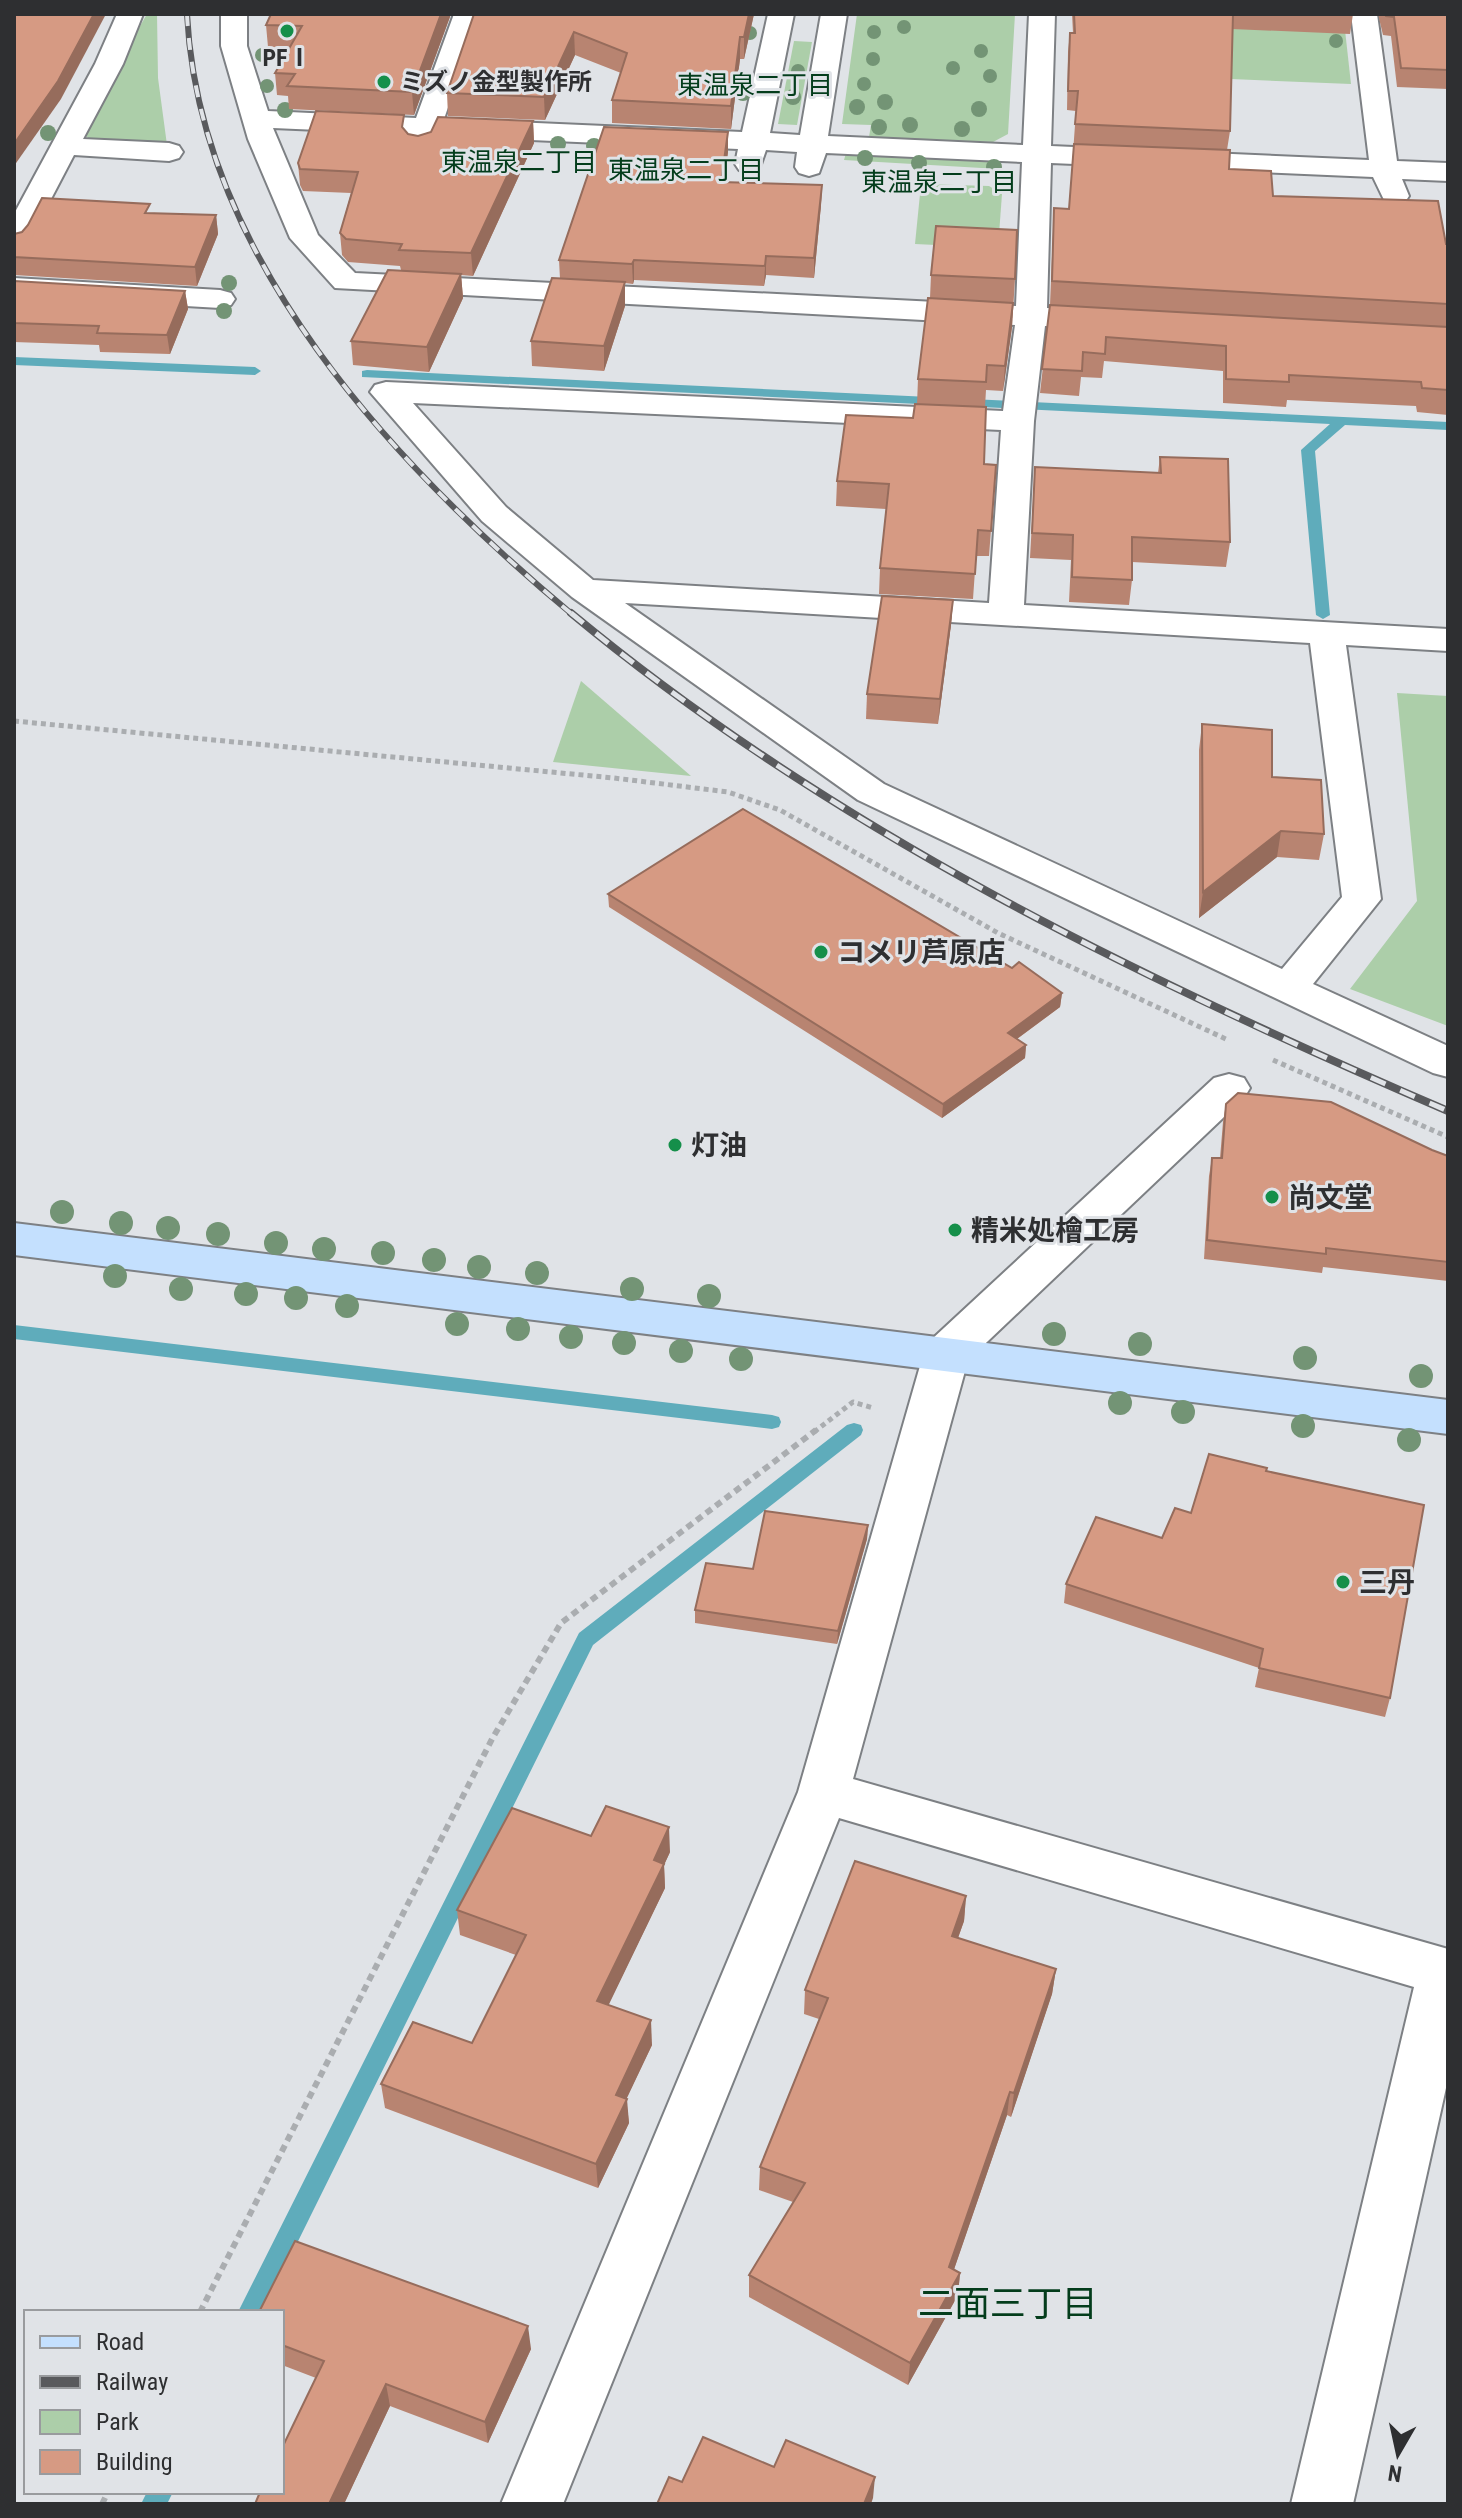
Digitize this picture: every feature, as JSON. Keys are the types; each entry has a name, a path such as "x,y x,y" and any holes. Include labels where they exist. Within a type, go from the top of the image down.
{"street":[{"path":"14,241 109,64 130,14"},
{"path":"234,14 234,46 258,129 305,238 346,282 1139,322"},
{"path":"423,137 467,14"},
{"path":"1006,616 1019,410 1031,316 1042,14"},
{"path":"1364,14 1384,169 1395,196"},
{"path":"751,152 779,21 833,22 811,155"},
{"path":"258,129 1035,166 1448,199"},
{"path":"63,146 169,152"},
{"path":"1035,166 1448,172"},
{"path":"14,287 220,299"},
{"path":"1019,410 386,392 494,514 584,590 871,792 1448,1063"},
{"path":"584,590 1448,640"},
{"path":"1288,988 1362,899 1327,634"},
{"path":"532,2504 824,1792 947,1352 1245,1063"},
{"path":"14,1239 947,1352 1448,1417"},
{"path":"824,1792 1446,1972 1322,2504"}],"path":[{"path":"14,721 598,776 728,792 780,810 998,933 1245,1063 1448,1137"},
{"path":"201,2310 492,1739 561,1623 853,1402 928,1423"}],"green space":[{"path":"147,14 157,14 158,78 167,145 92,140 79,132"},
{"path":"857,14 1015,14 1008,134 993,142 869,137 871,125 842,124"},
{"path":"1229,25 1345,30 1351,84 1231,79"},
{"path":"794,41 812,42 797,125 778,124"},
{"path":"846,153 999,162 999,169 844,160"},
{"path":"921,184 989,186 1002,194 998,248 915,244"},
{"path":"581,681 691,776 553,762"},
{"path":"1397,693 1448,696 1448,1026 1350,989 1417,901"}],"building":[{"path":"14,14 94,14 58,81 14,144"},
{"path":"271,14 441,14 412,92 287,86 295,74 275,73 302,26 266,25"},
{"path":"474,14 749,14 744,37 740,37 731,106 612,100 627,53 574,32 544,97 447,93"},
{"path":"1074,14 1233,14 1230,131 1075,124 1078,91 1068,91 1070,33 1075,33"},
{"path":"1385,14 1448,14 1448,70 1401,68 1394,17"},
{"path":"316,111 404,115 402,127 408,134 418,136 431,132 438,117 533,121 471,253 399,250 402,244 346,239 340,233 358,172 300,169 298,163"},
{"path":"604,127 728,132 721,182 822,185 814,258 766,256 765,266 559,260"},
{"path":"1074,144 1230,150 1229,169 1271,171 1273,196 1438,201 1448,244 1448,304 1052,281 1054,208 1069,209"},
{"path":"42,198 150,204 145,213 216,215 195,267 14,257 14,234 22,232 28,225"},
{"path":"936,226 1017,230 1015,279 931,275"},
{"path":"388,270 461,274 427,347 351,341"},
{"path":"552,278 625,282 604,346 531,341"},
{"path":"14,281 185,291 167,335 97,333 99,326 14,323"},
{"path":"928,298 1013,303 1005,366 987,365 986,382 918,379"},
{"path":"1050,305 1448,327 1448,390 1422,388 1421,382 1289,375 1289,382 1226,379 1226,346 1106,337 1105,354 1083,352 1082,371 1042,369"},
{"path":"915,404 986,407 984,464 996,465 991,531 978,530 975,574 880,568 889,484 837,481 846,415 913,418"},
{"path":"1160,457 1228,459 1230,542 1132,537 1132,580 1072,577 1073,535 1032,533 1035,467 1161,473"},
{"path":"882,596 953,600 940,699 867,694"},
{"path":"1202,724 1272,730 1272,777 1321,780 1324,834 1281,831 1203,892"},
{"name":"コメリ芦原店","path":"743,809 1012,968 1019,962 1062,993 1008,1033 1026,1045 943,1104 608,894"},
{"path":"1238,1093 1331,1102 1448,1156 1448,1262 1326,1248 1326,1254 1207,1240 1212,1158 1222,1158 1226,1104"},
{"path":"1209,1454 1267,1468 1266,1471 1424,1505 1390,1698 1259,1668 1263,1649 1066,1584 1096,1517 1162,1538 1175,1508 1191,1513"},
{"path":"765,1511 868,1525 838,1631 695,1610 706,1563 753,1569"},
{"path":"606,1806 669,1827 654,1860 664,1864 597,2001 651,2020 616,2095 627,2099 596,2164 381,2084 413,2022 472,2043 526,1935 457,1910 512,1808 591,1836"},
{"path":"855,1861 966,1896 952,1936 1056,1969 949,2267 960,2273 910,2363 749,2275 805,2183 760,2167 828,1998 805,1990"},
{"path":"295,2241 528,2326 485,2422 386,2384 329,2504 255,2504 259,2494 284,2494 284,2444 324,2361 284,2346 284,2310 260,2310"},
{"path":"703,2437 774,2467 786,2440 875,2477 864,2504 657,2504 669,2477 682,2482"}],"waterway":[{"path":"14,361 255,371"},
{"path":"367,374 1448,426"},
{"path":"1323,615 1308,450 1342,421"},
{"path":"14,1332 772,1422"},
{"path":"251,2310 586,1639 854,1430"},
{"path":"154,2504 159,2494"}],"railway":[{"path":"187,14 200,104 227,190 267,272 317,350 375,424 439,493 573,615"},
{"path":"571,613 671,691 775,764 881,831 991,894 1217,1008 1448,1111"}],"place":[{"name":"PFⅠ","path":"287,31"},
{"name":"ミズノ金型製作所","path":"384,82"},
{"name":"コメリ芦原店","path":"821,952"},
{"name":"灯油","path":"675,1145"},
{"name":"尚文堂","path":"1272,1197"},
{"name":"精米処檜工房","path":"955,1230"},
{"name":"三丹","path":"1343,1582"}],"district":[{"name":"東温泉二丁目","path":"755,85"},
{"name":"東温泉二丁目","path":"519,162"},
{"name":"東温泉二丁目","path":"686,170"},
{"name":"東温泉二丁目","path":"939,182"},
{"name":"二面三丁目","path":"1008,2304"}]}
